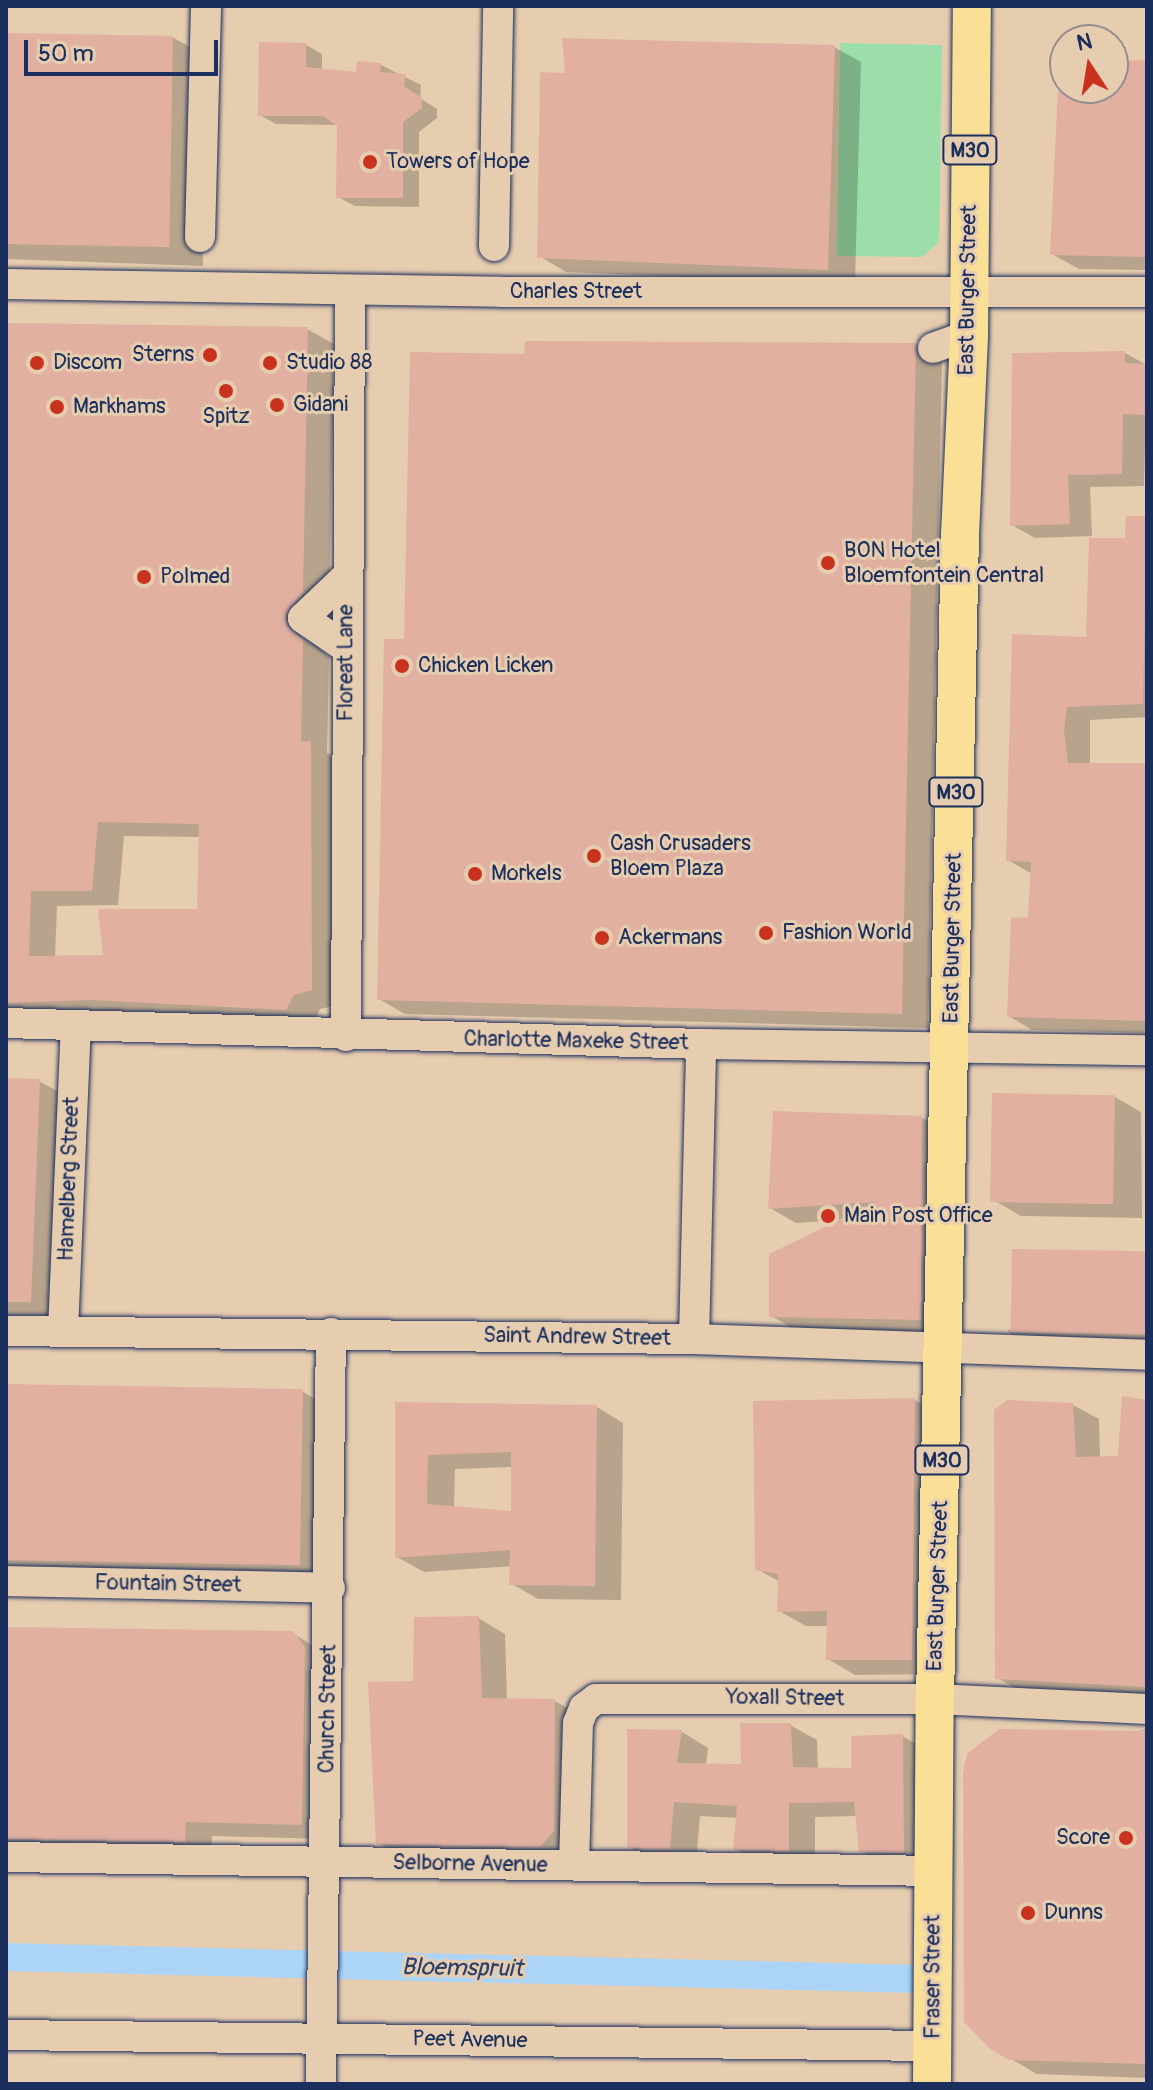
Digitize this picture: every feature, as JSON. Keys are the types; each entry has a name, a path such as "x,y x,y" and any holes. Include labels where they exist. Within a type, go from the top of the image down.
{"main road":[{"name":"East Burger Street","path":"934,1871 935,1699 946,1350 968,350 972,6"},
{"name":"Fraser Street","path":"932,2084 934,1871"}],"street":[{"path":"200,237 206,6"},
{"path":"494,246 498,6"},
{"name":"Charles Street","path":"6,284 350,291 1147,292"},
{"name":"Floreat Lane","path":"346,1036 345,647 350,291"},
{"path":"345,647 303,618 346,577"},
{"name":"Charlotte Maxeke Street","path":"6,1023 346,1036 952,1049 1147,1050"},
{"name":"Hamelberg Street","path":"63,1332 76,1026"},
{"path":"694,1339 701,1044"},
{"name":"Saint Andrew Street","path":"6,1331 694,1339 1147,1355"},
{"name":"Church Street","path":"321,2084 331,1333"},
{"name":"Fountain Street","path":"6,1581 330,1588"},
{"name":"Yoxall Street","path":"574,1865 578,1723 584,1708 596,1699 935,1699 1147,1709"},
{"name":"Selborne Avenue","path":"6,1857 934,1871"},
{"name":"Peet Avenue","path":"6,2035 322,2026 933,2046"}],"green space":[{"path":"840,43 942,45 939,242 922,257 837,256"}],"building":[{"path":"6,33 173,36 169,247 6,244"},
{"path":"562,38 835,45 828,270 537,258 540,72 565,73"},
{"name":"Towers of Hope","path":"259,42 306,43 306,67 356,72 357,61 381,63 380,72 406,74 404,86 422,98 422,108 403,122 403,198 336,198 337,126 323,116 258,116"},
{"path":"1147,60 1147,257 1050,255 1057,104 1129,104 1129,61"},
{"path":"6,323 308,327 303,593 285,615 287,625 303,640 301,742 311,741 312,990 294,995 286,1010 91,1000 6,1003","holes":["98,822 199,824 197,909 98,909 103,955 29,956 31,891 92,891"]},
{"path":"525,341 916,343 902,1014 377,1000 384,639 404,639 410,352 524,354"},
{"path":"1125,351 1125,363 1147,364 1147,415 1123,414 1122,474 1068,475 1070,524 1010,526 1012,353"},
{"path":"1126,516 1147,516 1143,704 1067,707 1064,731 1068,763 1147,763 1147,1021 1007,1017 1011,918 1028,917 1031,862 1006,861 1012,634 1086,637 1089,538 1125,538"},
{"path":"6,1078 40,1079 31,1302 6,1302"},
{"path":"992,1093 1115,1095 1113,1204 990,1202"},
{"path":"773,1111 922,1116 921,1320 769,1317 769,1254 875,1202 768,1209"},
{"path":"1012,1249 1147,1251 1146,1334 1011,1332"},
{"path":"6,1384 303,1389 300,1565 6,1560"},
{"path":"1122,1396 1147,1400 1147,1687 995,1679 994,1410 1007,1400 1073,1403 1076,1457 1118,1456"},
{"path":"915,1398 912,1660 826,1660 827,1611 777,1612 778,1574 755,1570 753,1401"},
{"path":"395,1402 597,1405 595,1586 509,1585 510,1550 395,1558","holes":["511,1452 511,1511 427,1504 428,1455"]},
{"path":"479,1616 482,1698 555,1699 554,1831 540,1847 376,1844 368,1682 413,1681 414,1617"},
{"path":"6,1627 293,1631 305,1647 302,1825 186,1822 185,1842 6,1839"},
{"path":"740,1723 791,1723 793,1767 851,1768 851,1736 903,1734 904,1853 859,1852 854,1802 789,1803 789,1851 733,1850 737,1806 674,1802 670,1849 627,1848 627,1729 682,1730 677,1763 741,1764"},
{"path":"999,1729 1147,1731 1147,2064 1009,2060 990,2049 964,2022 963,1773 967,1754"}],"waterway":[{"name":"Bloemspruit","path":"6,1957 918,1979"}],"place":[{"name":"Towers of Hope","path":"370,162"},
{"name":"Sterns","path":"210,355"},
{"name":"Discom","path":"37,363"},
{"name":"Studio 88","path":"270,363"},
{"name":"Spitz","path":"226,391"},
{"name":"Gidani","path":"277,405"},
{"name":"Markhams","path":"57,407"},
{"name":"BON Hotel Bloemfontein Central","path":"828,563"},
{"name":"Polmed","path":"144,577"},
{"name":"Chicken Licken","path":"402,666"},
{"name":"Cash Crusaders Bloem Plaza","path":"594,856"},
{"name":"Morkels","path":"475,874"},
{"name":"Fashion World","path":"766,933"},
{"name":"Ackermans","path":"602,938"},
{"name":"Main Post Office","path":"828,1216"},
{"name":"Score","path":"1126,1838"},
{"name":"Dunns","path":"1028,1913"}]}
